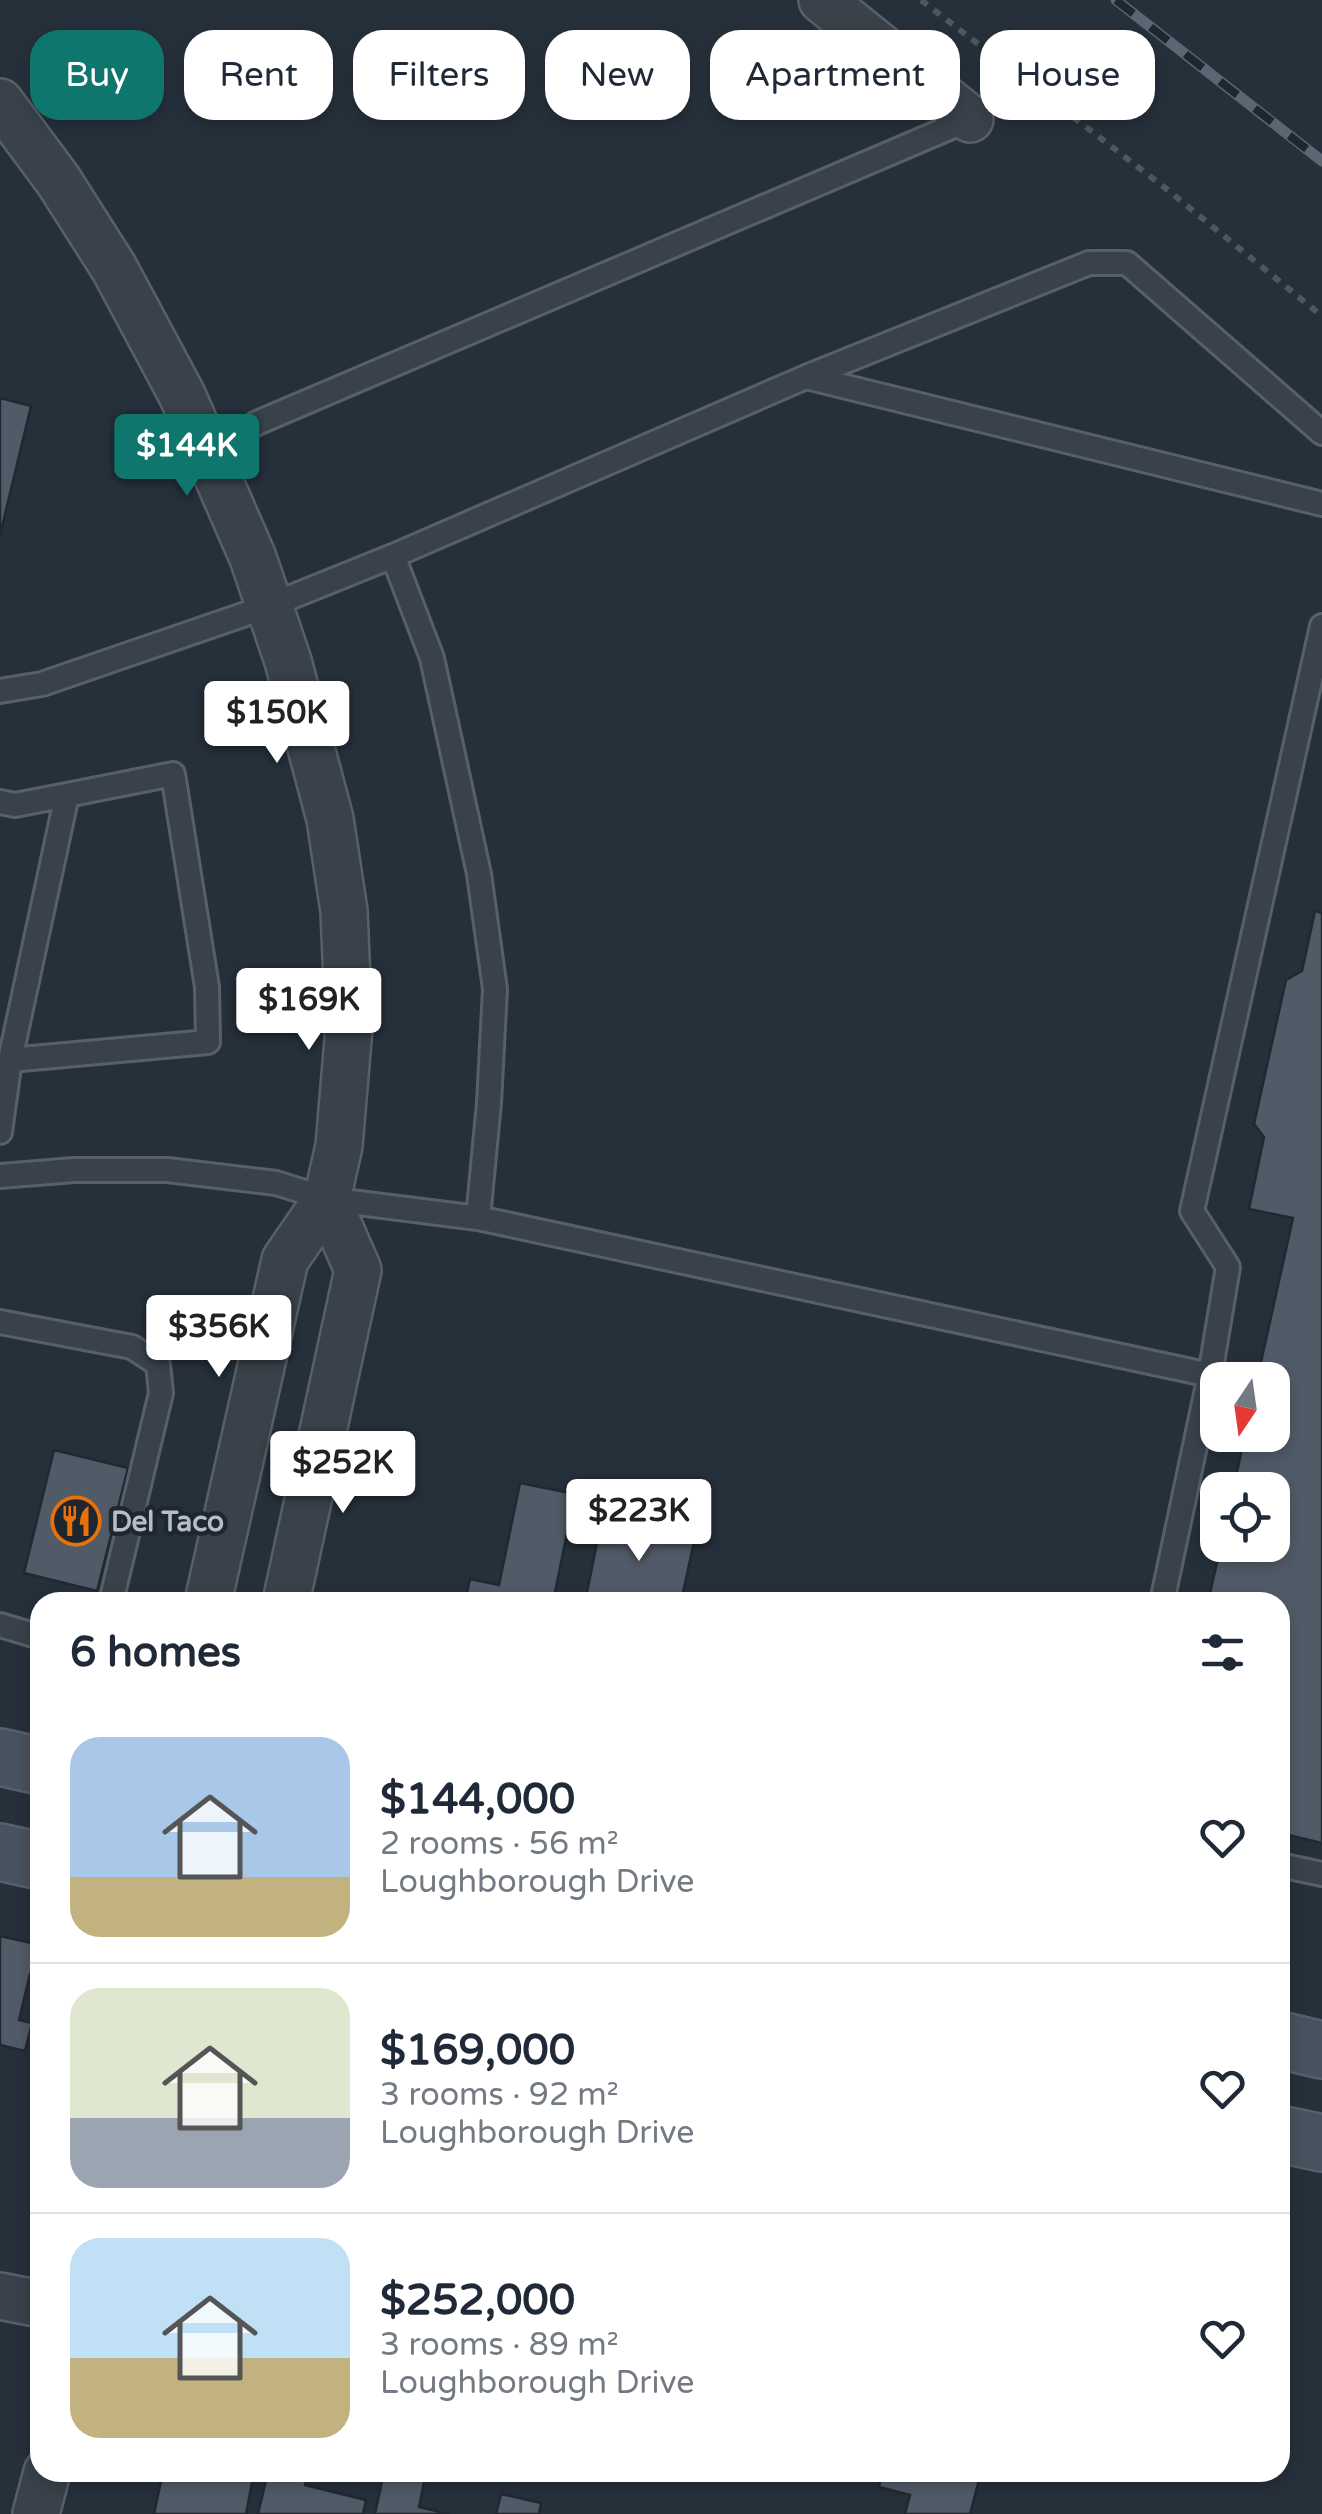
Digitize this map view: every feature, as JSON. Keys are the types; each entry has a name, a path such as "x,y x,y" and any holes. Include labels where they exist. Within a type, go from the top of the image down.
{"main road":[{"path":"0,1756 30,1764"},
{"path":"0,1852 30,1859"},
{"path":"1290,2042 1322,2050"},
{"path":"1290,2136 1322,2144"}],"street":[{"path":"822,0 970,119"},
{"path":"0,102 58,180 114,268 167,366 253,558 288,660 330,820 344,911 348,1028 339,1146 327,1200 285,1260 210,1592"},
{"path":"288,1592 358,1270 327,1200"},
{"path":"0,2296 30,2302"},
{"path":"36,2514 44,2482"}],"lane":[{"path":"207,453 257,423 970,119"},
{"path":"0,691 42,684 269,606 806,377 1088,264 1128,263 1322,432"},
{"path":"806,377 1322,504"},
{"path":"393,556 432,658 479,874 494,989 478,1218"},
{"path":"1212,1362 1228,1267 1192,1210 1322,626"},
{"path":"0,802 15,804 174,774 207,988 208,1042 10,1060"},
{"path":"0,1132 10,1060 67,795"},
{"path":"0,1176 74,1170 167,1170 276,1183 327,1200 478,1218 1200,1373"},
{"path":"0,1322 132,1347 158,1364 161,1393 112,1592"},
{"path":"1164,1592 1200,1422"},
{"path":"0,1625 30,1634"},
{"path":"1290,1867 1322,1874"}],"path":[{"path":"921,0 1164,187 1322,316"}],"building":[{"path":"0,398 31,406 0,535"},
{"path":"1315,911 1322,913 1322,1843 1290,1835 1290,1592 1210,1592 1217,1562 1290,1562 1290,1472 1237,1472 1241,1452 1290,1452 1290,1362 1261,1362 1293,1218 1249,1209 1264,1137 1254,1124 1286,980 1302,971"},
{"name":"Del Taco","path":"54,1450 128,1468 97,1591 24,1573"},
{"path":"520,1483 575,1494 555,1592 467,1592 470,1579 499,1585"},
{"path":"602,1518 695,1537 683,1592 587,1592"},
{"path":"0,1936 30,1943 30,1974 19,2020 30,2023 30,2031 25,2051 0,2045"},
{"path":"161,2482 252,2482 246,2514 154,2514"},
{"path":"266,2482 306,2482 305,2485 366,2500 363,2514 258,2514"},
{"path":"382,2482 424,2482 419,2507 449,2514 375,2514"},
{"path":"880,2482 978,2482 970,2514 905,2514 910,2495 879,2487"},
{"path":"501,2494 541,2503 539,2514 496,2514"}],"railway":[{"path":"1116,0 1322,161"}],"place":[{"name":"Del Taco","path":"76,1521"}]}
